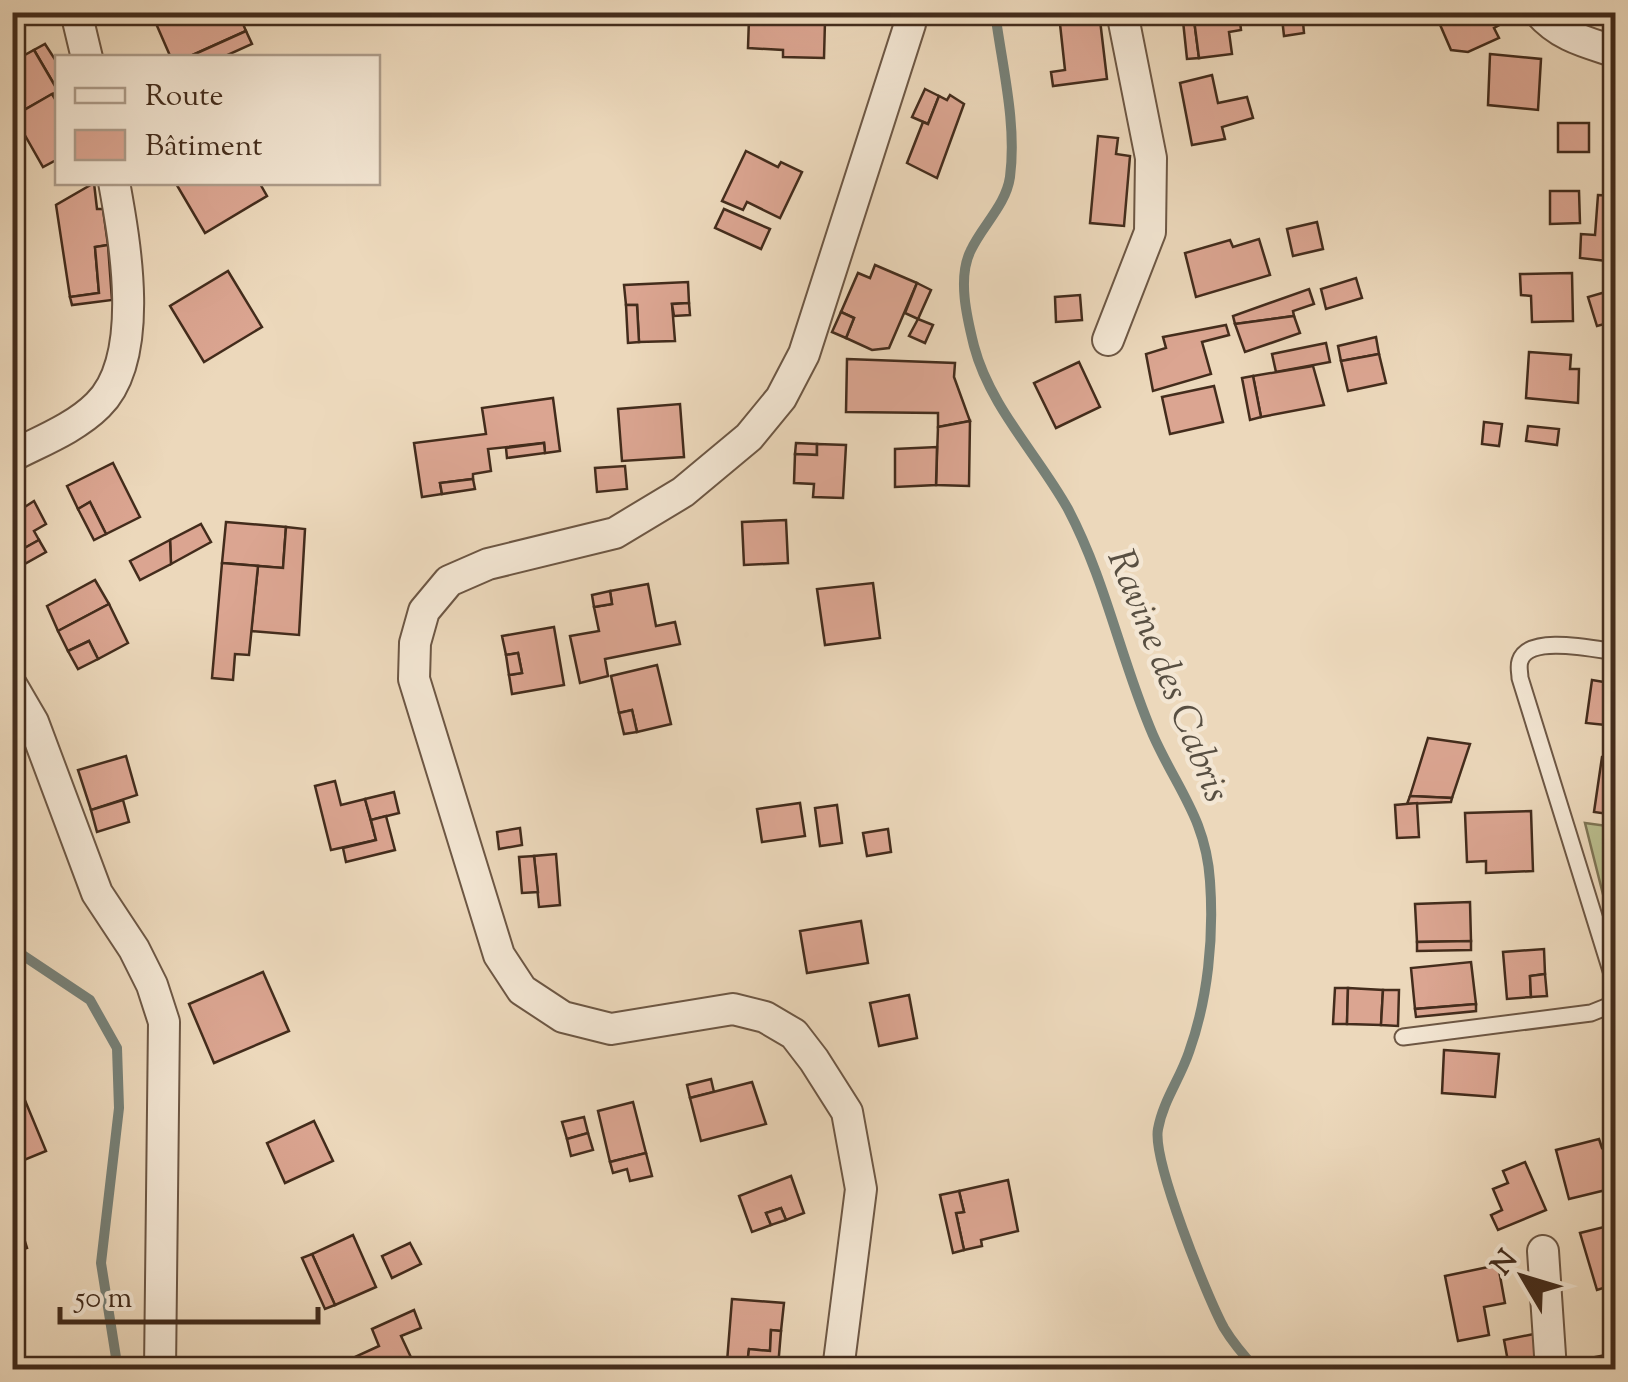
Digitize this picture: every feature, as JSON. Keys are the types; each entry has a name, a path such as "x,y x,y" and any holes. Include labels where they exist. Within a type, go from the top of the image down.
{"street":[{"path":"76,12 86,55"},
{"path":"838,1370 861,1190 847,1112 794,1034 766,1017 733,1009 610,1029 563,1017 522,990 499,956 414,678 415,643 424,610 449,581 488,564 615,533 683,492 748,437 781,398 804,354 910,24 910,12"},
{"path":"1108,340 1150,232 1151,158 1122,12"},
{"path":"1540,12 1551,26 1574,40 1616,52"},
{"path":"12,456 81,420 100,404 119,371 127,329 124,237 115,185"},
{"path":"12,686 33,722 98,892 134,949 164,1022 160,1370"},
{"path":"1543,1251 1551,1370"}],"lane":[{"path":"1616,652 1546,645 1528,650 1520,661 1529,714 1616,988"},
{"path":"1403,1037 1592,1012 1616,1003"}],"green space":[{"path":"1585,823 1615,827 1615,942"}],"building":[{"path":"151,12 238,12 246,31 193,55 170,55"},
{"path":"1058,12 1100,12 1100,20 1060,24"},
{"path":"1187,12 1193,12 1199,58 1187,59 1183,21 1188,20"},
{"path":"1193,12 1239,12 1241,30 1229,32 1232,54 1199,58"},
{"path":"1265,12 1302,12 1304,33 1284,36 1282,18 1266,20"},
{"path":"1454,12 1500,12 1505,22 1494,28 1499,38 1468,52 1451,50 1438,20"},
{"path":"749,18 825,21 824,58 783,57 783,50 748,48"},
{"path":"1100,20 1107,79 1053,86 1051,72 1065,70 1060,24"},
{"path":"246,31 252,44 228,55 193,55"},
{"path":"45,44 55,59 55,86 34,50"},
{"path":"34,50 55,93 22,111 12,94 12,62"},
{"path":"1490,54 1541,59 1538,110 1488,105"},
{"path":"1212,75 1218,103 1247,97 1253,118 1222,127 1225,139 1192,145 1180,83"},
{"path":"925,89 939,96 928,124 912,117"},
{"path":"52,94 55,161 43,167 14,116"},
{"path":"950,95 964,104 937,178 907,163 923,122 928,124 939,96 947,100"},
{"path":"1558,123 1589,123 1589,152 1558,152"},
{"path":"1098,136 1118,138 1116,154 1130,156 1124,226 1090,223"},
{"path":"746,151 778,167 781,162 802,172 780,218 747,202 743,210 722,201"},
{"path":"94,185 97,209 103,209 108,245 95,247 99,293 70,297 56,205"},
{"path":"177,185 261,185 267,196 205,233"},
{"path":"1550,191 1579,191 1580,223 1550,224"},
{"path":"1598,195 1616,196 1616,262 1580,258 1581,234 1595,235"},
{"path":"724,209 770,229 761,249 715,228"},
{"path":"1317,222 1323,249 1293,256 1287,229"},
{"path":"1259,239 1270,275 1196,297 1185,253 1230,240 1233,247"},
{"path":"108,245 112,300 72,305 70,297 99,293 95,247"},
{"path":"875,265 917,283 889,348 872,350 846,338 854,318 841,312 858,273 870,278"},
{"path":"228,271 262,327 204,362 170,306"},
{"path":"1572,273 1573,321 1532,322 1531,296 1521,295 1520,274"},
{"path":"1356,278 1362,298 1326,309 1321,289"},
{"path":"688,282 689,303 672,304 675,341 639,342 637,305 626,305 624,285"},
{"path":"917,283 931,290 918,319 905,313"},
{"path":"1309,289 1314,304 1293,311 1294,316 1235,324 1233,316"},
{"path":"1616,289 1616,321 1597,326 1588,297"},
{"path":"1080,295 1082,320 1056,322 1055,297"},
{"path":"689,303 690,315 674,316 672,304"},
{"path":"626,305 637,305 639,342 628,343"},
{"path":"841,312 854,318 846,338 832,332"},
{"path":"1294,316 1300,333 1245,352 1235,324"},
{"path":"918,319 933,325 925,343 909,336"},
{"path":"1226,325 1229,335 1202,342 1211,374 1153,391 1146,354 1166,348 1163,337"},
{"path":"1376,337 1379,354 1341,361 1338,346"},
{"path":"1326,343 1330,362 1276,372 1272,354"},
{"path":"1529,352 1571,355 1570,369 1579,369 1578,403 1526,398"},
{"path":"1379,354 1386,383 1348,391 1341,361"},
{"path":"847,359 955,363 954,377 970,421 938,427 938,413 846,412"},
{"path":"1079,362 1100,407 1056,428 1034,383"},
{"path":"1313,366 1324,405 1261,417 1253,376"},
{"path":"1253,376 1261,417 1250,420 1242,378"},
{"path":"1214,386 1223,422 1170,434 1162,397"},
{"path":"553,398 560,451 545,453 544,443 488,449 491,471 473,474 473,479 440,483 442,494 422,497 414,443 486,434 482,408"},
{"path":"680,404 684,457 622,461 618,409"},
{"path":"970,421 969,486 936,485 938,427"},
{"path":"1484,422 1502,424 1499,446 1482,444"},
{"path":"1528,426 1559,429 1557,445 1526,441"},
{"path":"544,443 545,453 507,458 506,448"},
{"path":"796,443 817,444 817,455 795,454"},
{"path":"817,444 846,445 843,498 813,497 814,484 794,483 795,454 817,455"},
{"path":"937,447 936,485 895,487 895,449"},
{"path":"113,463 140,517 106,534 90,502 78,509 67,486"},
{"path":"625,466 627,489 597,492 595,468"},
{"path":"473,479 475,489 442,494 440,483"},
{"path":"15,500 20,510 34,501 46,524 34,531 39,540 12,555"},
{"path":"90,502 106,534 94,540 78,509"},
{"path":"786,520 788,563 744,565 742,522"},
{"path":"226,522 286,527 283,568 222,563"},
{"path":"201,524 211,542 171,564 170,540"},
{"path":"286,527 305,529 299,635 251,631 258,566 283,568"},
{"path":"39,540 46,552 12,571 12,555"},
{"path":"170,540 171,564 140,580 130,561"},
{"path":"222,563 258,566 249,655 235,654 233,680 212,678"},
{"path":"95,580 109,604 58,631 47,606"},
{"path":"873,583 880,638 825,645 817,589"},
{"path":"648,584 656,626 675,622 680,644 605,659 608,676 580,683 570,636 599,631 594,607 612,604 610,591"},
{"path":"610,591 612,604 594,607 592,595"},
{"path":"109,604 128,643 98,659 89,641 68,651 58,631"},
{"path":"554,627 564,685 512,694 509,675 522,673 518,653 506,655 502,636"},
{"path":"89,641 98,659 78,669 68,651"},
{"path":"518,653 522,673 509,675 506,655"},
{"path":"657,665 671,724 637,732 632,710 619,713 611,676"},
{"path":"1592,680 1616,684 1616,726 1586,723"},
{"path":"632,710 637,732 624,734 619,713"},
{"path":"1428,738 1470,744 1452,798 1410,796"},
{"path":"126,756 137,795 91,810 78,770"},
{"path":"1602,757 1616,758 1616,815 1594,812"},
{"path":"335,781 341,805 365,799 376,840 331,850 315,786"},
{"path":"394,792 399,813 371,820 365,799"},
{"path":"1410,796 1452,798 1451,802 1407,804"},
{"path":"123,800 129,822 97,832 91,810"},
{"path":"800,803 805,836 762,842 757,809"},
{"path":"1417,803 1419,837 1397,838 1395,805"},
{"path":"837,805 842,843 820,846 815,808"},
{"path":"1531,811 1533,871 1486,873 1486,861 1467,862 1465,813"},
{"path":"386,816 395,850 346,862 343,848 376,840 371,820"},
{"path":"520,828 522,845 499,849 497,832"},
{"path":"888,829 891,852 867,856 863,833"},
{"path":"556,854 560,905 539,907 534,856"},
{"path":"534,856 538,892 522,893 519,857"},
{"path":"1470,902 1471,941 1417,942 1415,904"},
{"path":"861,921 868,963 807,973 800,931"},
{"path":"1471,941 1471,950 1417,951 1417,942"},
{"path":"1544,949 1545,974 1530,976 1531,997 1507,999 1503,952"},
{"path":"1471,962 1476,1004 1415,1009 1411,968"},
{"path":"263,972 289,1031 214,1063 189,1004"},
{"path":"1545,974 1547,996 1531,997 1530,976"},
{"path":"1335,988 1348,988 1347,1024 1333,1024"},
{"path":"1348,988 1383,990 1381,1025 1347,1024"},
{"path":"1383,990 1399,990 1398,1026 1381,1025"},
{"path":"909,995 917,1038 879,1046 870,1003"},
{"path":"1476,1004 1476,1011 1416,1017 1415,1009"},
{"path":"1444,1050 1499,1054 1495,1097 1442,1093"},
{"path":"711,1079 714,1092 690,1098 687,1085"},
{"path":"752,1082 766,1124 701,1141 690,1098"},
{"path":"24,1098 46,1151 12,1165 12,1103"},
{"path":"633,1102 646,1153 610,1162 598,1111"},
{"path":"584,1117 588,1133 567,1139 562,1122"},
{"path":"314,1121 333,1161 285,1183 267,1143"},
{"path":"588,1133 593,1150 571,1156 567,1139"},
{"path":"1599,1139 1602,1148 1616,1145 1616,1166 1609,1168 1614,1188 1569,1199 1556,1150"},
{"path":"646,1153 652,1176 630,1181 627,1169 613,1173 610,1162"},
{"path":"1525,1162 1546,1210 1498,1230 1491,1215 1502,1210 1493,1189 1508,1183 1503,1171"},
{"path":"791,1176 804,1213 786,1220 781,1208 766,1213 771,1225 752,1232 739,1196"},
{"path":"1008,1180 1018,1231 981,1240 982,1246 964,1250 956,1213 964,1212 959,1191"},
{"path":"959,1191 964,1212 956,1213 964,1250 953,1253 940,1195"},
{"path":"781,1208 786,1220 771,1225 766,1213"},
{"path":"1616,1224 1616,1284 1597,1290 1580,1233"},
{"path":"23,1235 27,1248 12,1253 12,1238"},
{"path":"353,1235 376,1287 335,1305 312,1254"},
{"path":"410,1243 421,1264 392,1278 382,1256"},
{"path":"312,1254 335,1305 325,1309 302,1258"},
{"path":"1498,1265 1505,1303 1484,1307 1489,1335 1458,1341 1445,1276"},
{"path":"732,1299 784,1303 781,1331 771,1330 770,1351 749,1349 747,1365 727,1362"},
{"path":"414,1310 421,1328 401,1336 416,1368 350,1370 346,1361 379,1346 372,1329"},
{"path":"771,1330 781,1331 778,1367 747,1365 749,1349 770,1351"},
{"path":"1534,1334 1539,1361 1509,1367 1504,1340"},
{"path":"1616,1353 1616,1370 1560,1370 1559,1364"}],"waterway":[{"name":"Ravine des Cabris","path":"995,12 1012,157 1004,197 967,261 964,285 969,323 991,390 1056,489 1081,536 1153,735 1203,840 1211,902 1205,989 1196,1032 1160,1119 1158,1145 1182,1228 1206,1288 1224,1328 1257,1370"},
{"path":"12,948 90,1000 117,1048 119,1108 101,1263 118,1370"}]}
